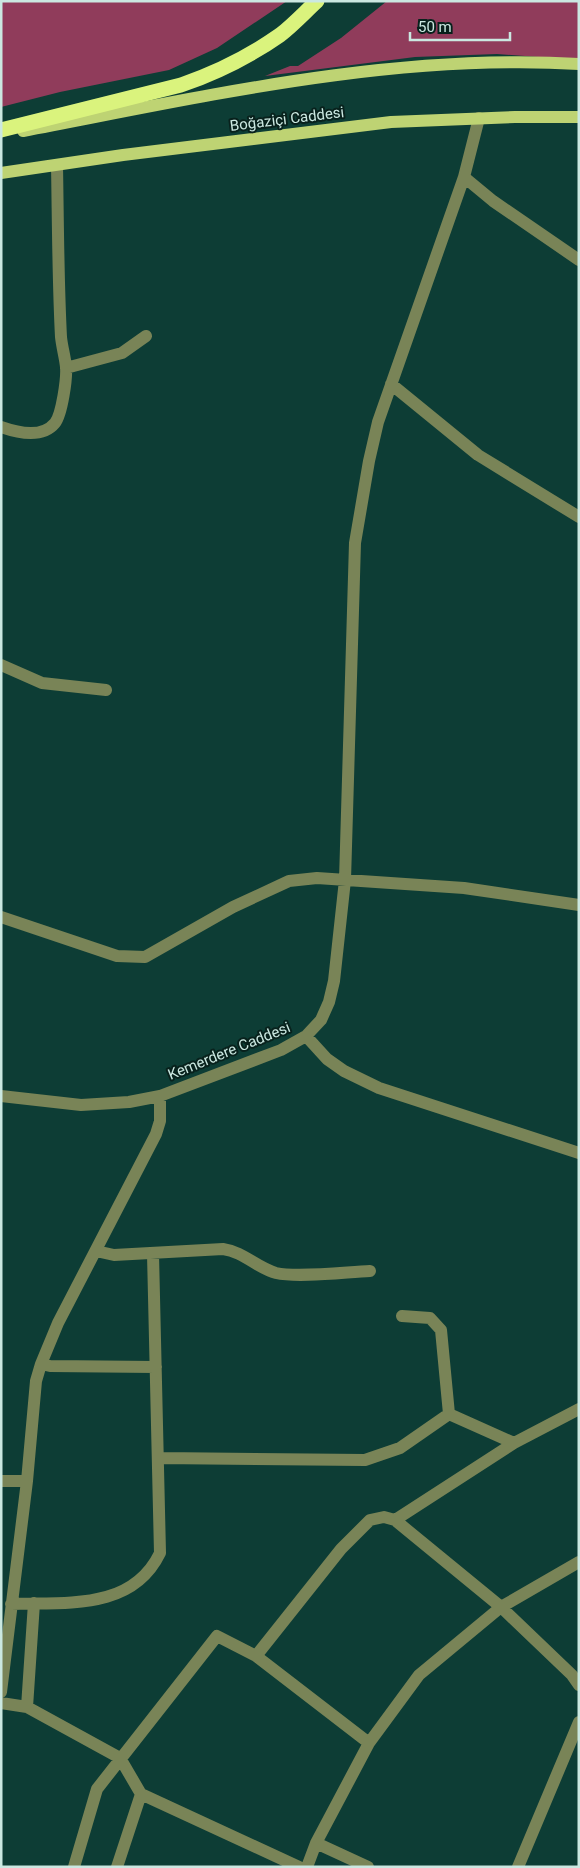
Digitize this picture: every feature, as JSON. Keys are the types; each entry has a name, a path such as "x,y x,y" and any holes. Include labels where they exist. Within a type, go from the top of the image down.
{"highway":[{"path":"1,130 180,85 204,77 242,58 281,34 317,1"}],"main road":[{"path":"1,136 286,82 385,69 480,63 579,64"},
{"name":"Boğaziçi Caddesi","path":"1,173 123,155 391,122 479,118 579,117"}],"street":[{"name":"Kemerdere Caddesi","path":"1,1096 82,1105 129,1102 160,1096 269,1055 306,1036 321,1020 329,1002 334,981 345,880 355,543 368,461 378,422 464,177 479,118"},
{"path":"1,427 18,433 36,433 49,428 56,422 64,393 66,368 61,340 57,165"},
{"path":"464,177 493,201 579,260"},
{"path":"66,368 122,353 146,336"},
{"path":"391,384 478,455 579,517"},
{"path":"1,665 42,683 106,690"},
{"path":"1,917 117,956 145,957 233,907 290,880 317,878 464,888 579,905"},
{"path":"306,1036 327,1059 344,1071 380,1088 579,1153"},
{"path":"1,1692 27,1482 35,1390 41,1364 58,1323 156,1134 160,1121 160,1096"},
{"path":"96,1251 114,1255 223,1249 239,1252 270,1271 284,1274 370,1271"},
{"path":"11,1604 95,1600 112,1596 127,1590 145,1577 160,1553 160,1458 153,1254"},
{"path":"402,1316 425,1316 434,1321 441,1330 449,1414"},
{"path":"41,1364 50,1366 156,1367"},
{"path":"395,1520 514,1443 579,1409"},
{"path":"160,1458 365,1460 400,1448 449,1414"},
{"path":"449,1414 514,1443"},
{"path":"1,1481 27,1482"},
{"path":"256,1656 341,1549 370,1520 384,1517 395,1520 501,1607 572,1675 579,1685"},
{"path":"307,1867 316,1842 369,1743 419,1675 501,1607 579,1562"},
{"path":"27,1707 34,1603"},
{"path":"74,1867 97,1789 218,1636 256,1656 369,1743"},
{"path":"1,1703 27,1707 120,1758 140,1794 299,1867"},
{"path":"518,1867 579,1722"},
{"path":"117,1867 140,1794"},
{"path":"316,1842 368,1867"}],"shaded area":[{"path":"1,1 287,1 217,48 169,70 60,92 1,107"},
{"path":"387,1 579,1 579,60 497,54 415,57 265,76 290,66 298,66 341,38"}]}
